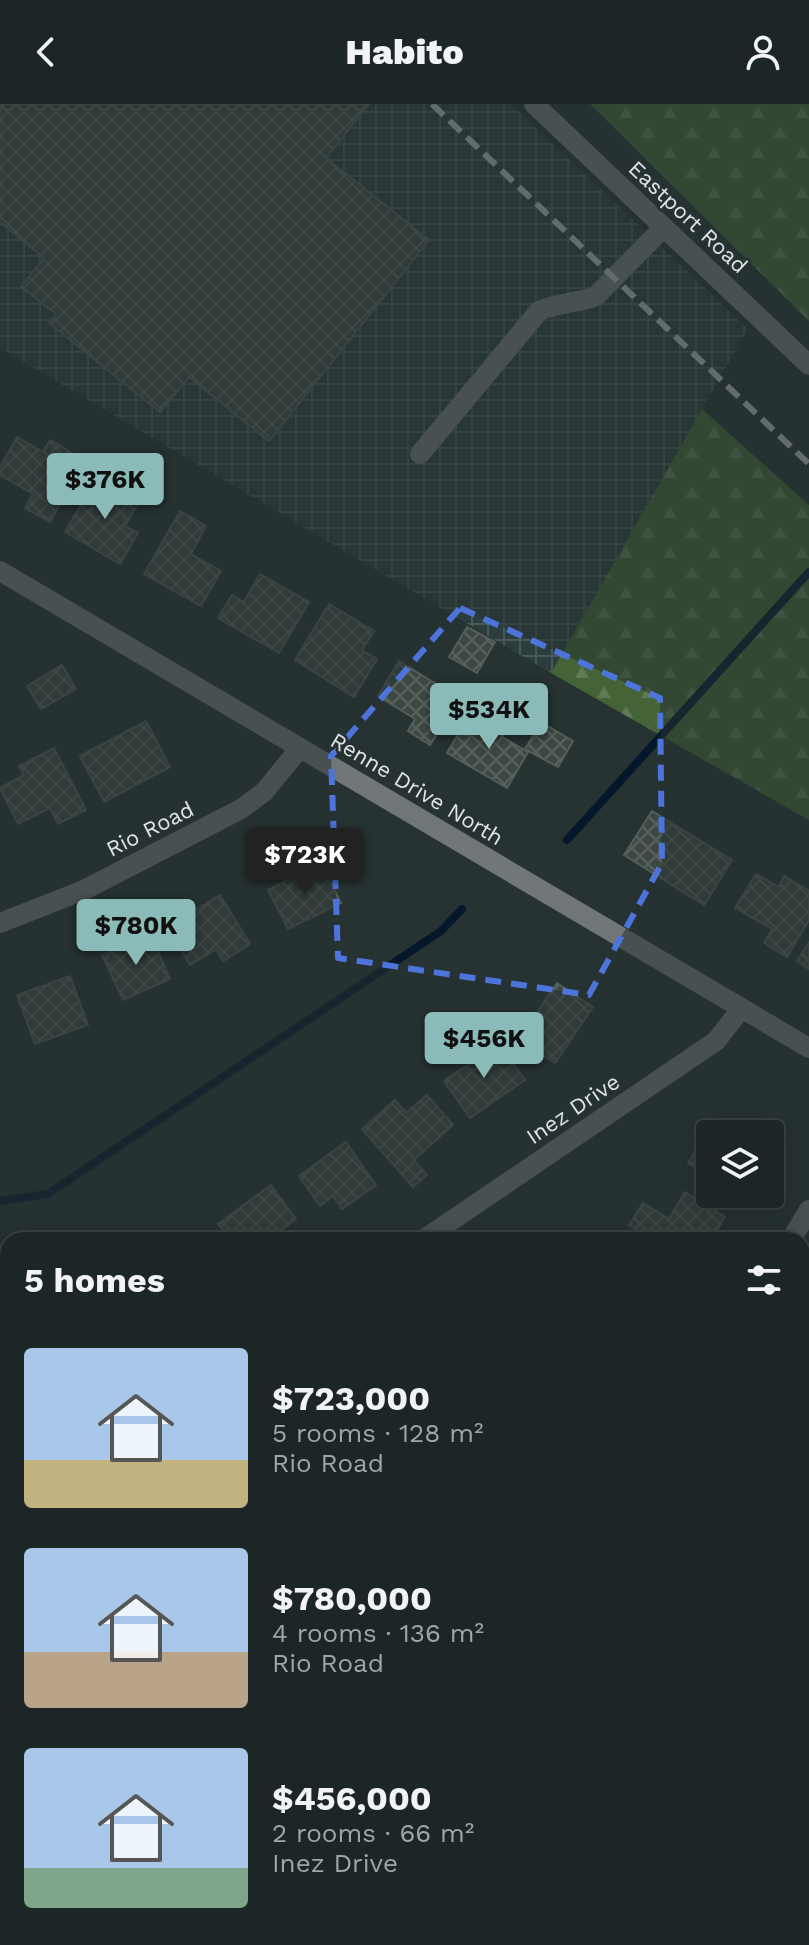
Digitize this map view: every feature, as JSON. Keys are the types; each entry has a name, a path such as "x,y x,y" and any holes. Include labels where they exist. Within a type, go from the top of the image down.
{"street":[{"name":"Eastport Road","path":"534,104 809,365"},
{"path":"420,454 539,311 596,296 664,227"},
{"name":"Renne Drive North","path":"0,571 809,1048"},
{"name":"Rio Road","path":"0,923 84,890 241,809 264,792 300,748"},
{"name":"Inez Drive","path":"435,1232 716,1041 741,1009"},
{"path":"796,1232 809,1210"}],"highlighted area":[{"path":"460,608 660,698 662,863 589,995 338,958 331,756"}],"shaded area":[{"path":"0,104 511,104 748,329 551,673 0,348"}],"green space":[{"path":"590,104 809,104 809,321"},
{"path":"702,409 809,505 809,820 551,673"}],"building":[{"path":"0,104 369,104 326,158 429,240 269,441 189,377 160,412 49,323 56,314 21,287 44,258 0,222"},
{"path":"17,437 43,452 50,440 85,460 50,522 25,508 33,494 0,475 0,467"},
{"path":"97,478 139,502 125,526 138,533 120,564 65,532"},
{"path":"180,511 206,526 191,554 221,571 201,606 144,574"},
{"path":"260,574 309,602 279,653 218,618 232,595 244,602"},
{"path":"329,604 374,631 362,650 377,659 354,697 295,660"},
{"path":"467,627 495,642 477,673 449,657"},
{"path":"399,661 459,698 430,745 408,731 415,719 378,696"},
{"path":"62,665 76,689 41,709 27,686"},
{"path":"485,713 509,727 502,737 528,752 507,788 447,753 460,731 471,737"},
{"path":"146,721 170,767 104,802 80,756"},
{"path":"541,722 573,741 558,767 525,749"},
{"path":"54,748 86,810 58,824 50,808 18,824 0,788 24,775 19,766"},
{"path":"652,811 732,860 704,905 624,855"},
{"path":"321,863 341,903 288,929 268,890"},
{"path":"756,874 779,887 784,876 809,891 809,920 787,957 764,943 772,929 735,908"},
{"path":"220,895 250,944 223,961 216,949 190,965 167,928"},
{"path":"150,934 170,979 123,1000 102,955"},
{"path":"809,942 809,969 797,961"},
{"path":"70,976 88,1025 35,1044 17,995"},
{"path":"557,983 593,1007 555,1063 519,1039"},
{"path":"499,1043 525,1080 470,1118 444,1081"},
{"path":"427,1095 453,1125 414,1160 427,1175 413,1187 362,1129 395,1100 406,1113"},
{"path":"346,1142 376,1185 342,1209 333,1196 320,1206 299,1176"},
{"path":"696,1150 696,1168 688,1163"},
{"path":"271,1185 296,1219 278,1232 224,1232 218,1224"},
{"path":"685,1192 696,1199 696,1208 711,1208 725,1217 716,1232 640,1232 629,1225 643,1203 669,1219"}],"waterway":[{"path":"567,840 809,572"},
{"path":"0,1201 48,1194 441,931 462,909"}],"railway":[{"path":"432,104 809,464"}]}
